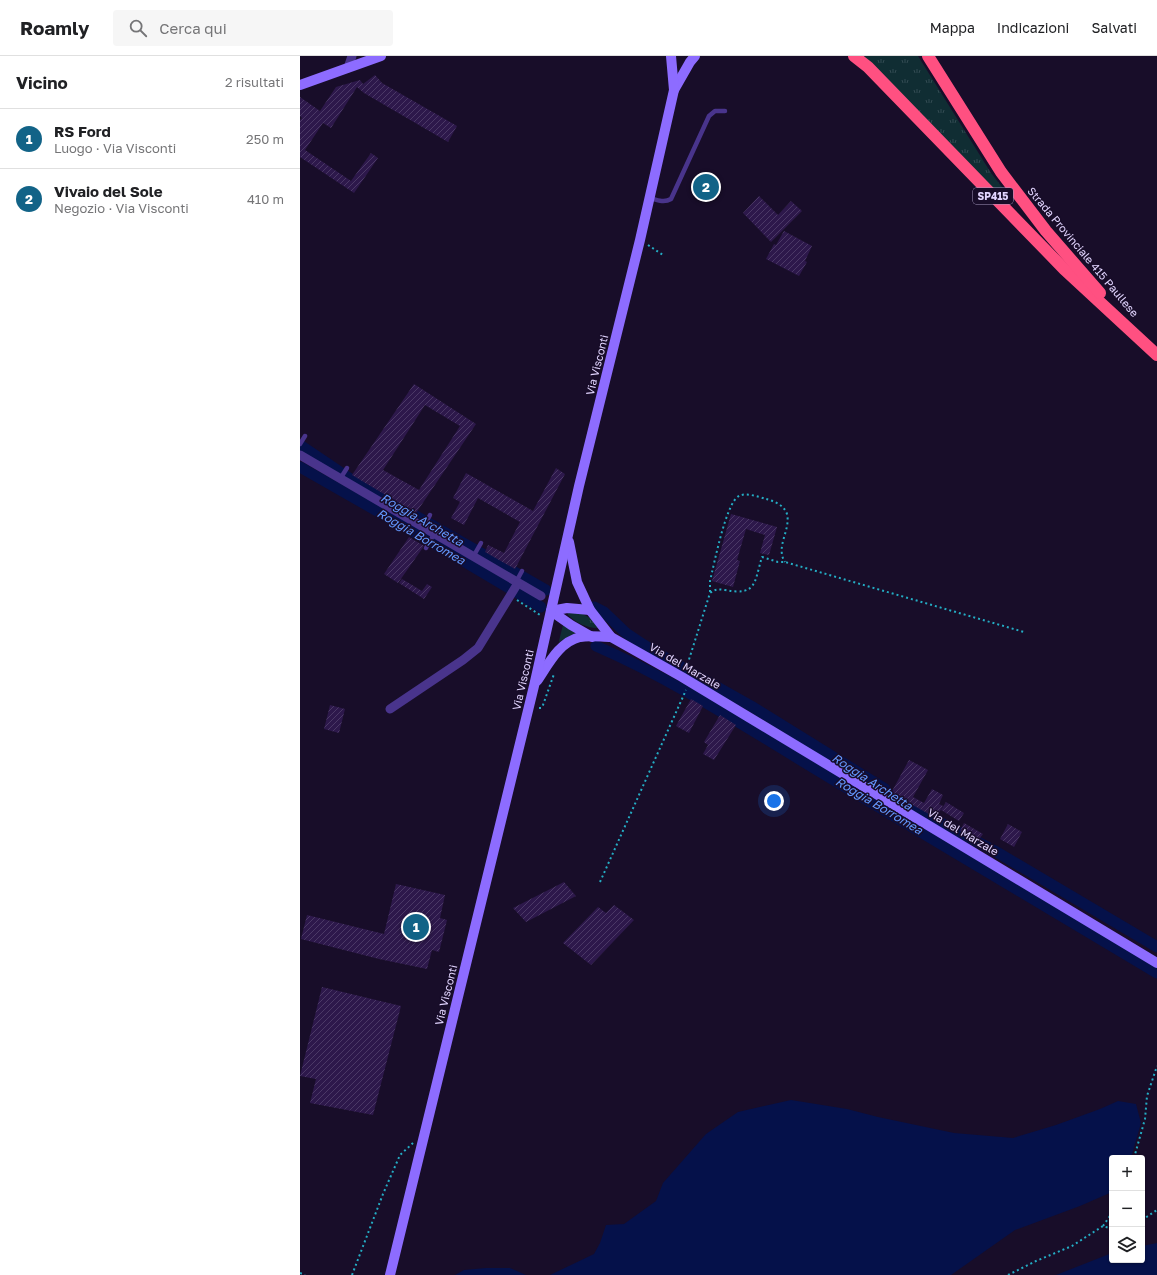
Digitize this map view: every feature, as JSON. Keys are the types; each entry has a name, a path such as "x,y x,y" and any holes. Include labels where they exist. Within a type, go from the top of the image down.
{"highway":[{"name":"Strada Provinciale 415 Paullese","path":"854,56 868,67 1064,269 1135,333"},
{"name":"Strada Provinciale 415 Paullese","path":"928,56 1001,172 1046,231 1135,333"},
{"path":"1135,333 1157,354"}],"main road":[{"path":"300,85 381,56"},
{"path":"671,56 674,90"},
{"path":"674,90 695,56"},
{"name":"Via Visconti","path":"390,1275 534,686 579,486 640,240 674,90"},
{"name":"Via del Marzale","path":"568,538 577,582 590,610 611,637 682,677 1157,963"},
{"path":"551,611 568,608 590,610"},
{"name":"Via del Marzale","path":"551,611 592,637"},
{"name":"Via del Marzale","path":"534,686 558,651 569,642 580,637 611,637"}],"street":[{"path":"348,68 352,56"},
{"path":"300,456 541,596"},
{"path":"390,709 463,660 478,648 517,582"}],"lane":[{"path":"650,198 664,202 672,199 709,116 716,111 725,111"},
{"path":"300,444 305,436"},
{"path":"340,479 347,468"},
{"path":"423,528 430,515"},
{"path":"426,548 434,534"},
{"path":"473,557 481,543"},
{"path":"517,582 522,571"}],"path":[{"path":"640,240 663,255"},
{"path":"688,665 710,593 710,581 728,513 734,500 738,496 743,494 756,496 777,502 783,508 787,514 787,528 781,552 785,562"},
{"path":"710,593 715,589 739,593 746,592 754,583 762,557 778,562 785,562 1024,632"},
{"path":"600,882 683,696"},
{"path":"1135,1155 1145,1119 1147,1096 1157,1066"},
{"path":"352,1275 377,1209 400,1155 409,1145 424,1137"},
{"path":"1145,1218 1157,1210"},
{"path":"1008,1275 1072,1246 1102,1226 1109,1217"},
{"path":"1102,1226 1109,1227"},
{"path":"300,1274 305,1275"}],"green space":[{"path":"864,56 918,56 991,173 1012,200 1010,204 1008,205"},
{"path":"579,612 590,618 597,628 581,624 568,615 568,613"},
{"path":"563,625 575,633 559,642 559,641"}],"shaded area":[{"path":"791,1100 847,1109 954,1133 1013,1138 1056,1125 1118,1101 1136,1104 1141,1123 1132,1155 1109,1155 1109,1193 1080,1206 1015,1230 951,1275 550,1275 594,1254 600,1243 606,1225 624,1224 656,1201 663,1183 706,1134 738,1112"},
{"path":"1157,1243 1157,1275 1056,1275 1109,1254 1109,1263 1145,1263 1145,1245"},
{"path":"510,1268 526,1275 455,1275 464,1270"}],"building":[{"path":"375,75 382,83 457,126 448,142 364,93 357,87 331,128 323,123 305,150 351,181 371,153 378,158 354,193 300,157 300,120 302,118 300,116 300,97 320,111 336,87 360,80 363,84"},
{"path":"759,196 778,215 791,201 802,211 771,242 743,213"},
{"path":"784,231 812,246 805,261 807,262 799,276 766,259 774,244 776,245"},
{"path":"414,384 476,424 416,513 352,475","holes":["425,405 460,426 419,490 383,470"]},
{"path":"556,468 565,474 515,569 485,552 488,545 504,553 520,522 478,498 464,525 451,518 460,502 453,498 466,473 533,511"},
{"path":"731,514 777,527 769,555 760,553 765,535 746,529 737,560 740,561 733,587 712,581"},
{"path":"409,537 424,546 398,583 384,574"},
{"path":"402,579 422,591 427,584 432,587 424,599 399,583"},
{"path":"691,699 703,706 689,733 676,726"},
{"path":"330,705 345,709 339,733 324,729"},
{"path":"720,715 736,725 714,760 703,754 708,745 704,742"},
{"path":"909,760 928,770 913,797 924,803 932,789 943,795 939,804 943,806 936,818 891,793"},
{"path":"946,802 964,813 959,821 941,810"},
{"path":"964,823 983,834 978,841 960,831"},
{"path":"1008,824 1022,832 1014,847 1000,839"},
{"path":"564,882 576,896 526,922 513,908"},
{"path":"396,884 445,895 440,918 447,920 439,952 432,950 427,969 379,959 301,939 307,915 384,934"},
{"path":"614,905 634,920 591,965 563,943 598,907 606,913"},
{"path":"322,987 401,1006 373,1115 310,1103 316,1079 300,1076"}],"waterway":[{"name":"Roggia Archetta","path":"300,445 349,478 546,590"},
{"name":"Roggia Borromea","path":"300,467 541,607"},
{"name":"Roggia Archetta","path":"594,607 604,612 626,633 644,645 751,706 885,789 888,795 995,851 1157,947"},
{"name":"Roggia Borromea","path":"596,646 627,660 687,692 1157,973"}],"place":[{"name":"Vivaio del Sole","path":"706,187"},
{"name":"RS Ford","path":"416,927"}]}
